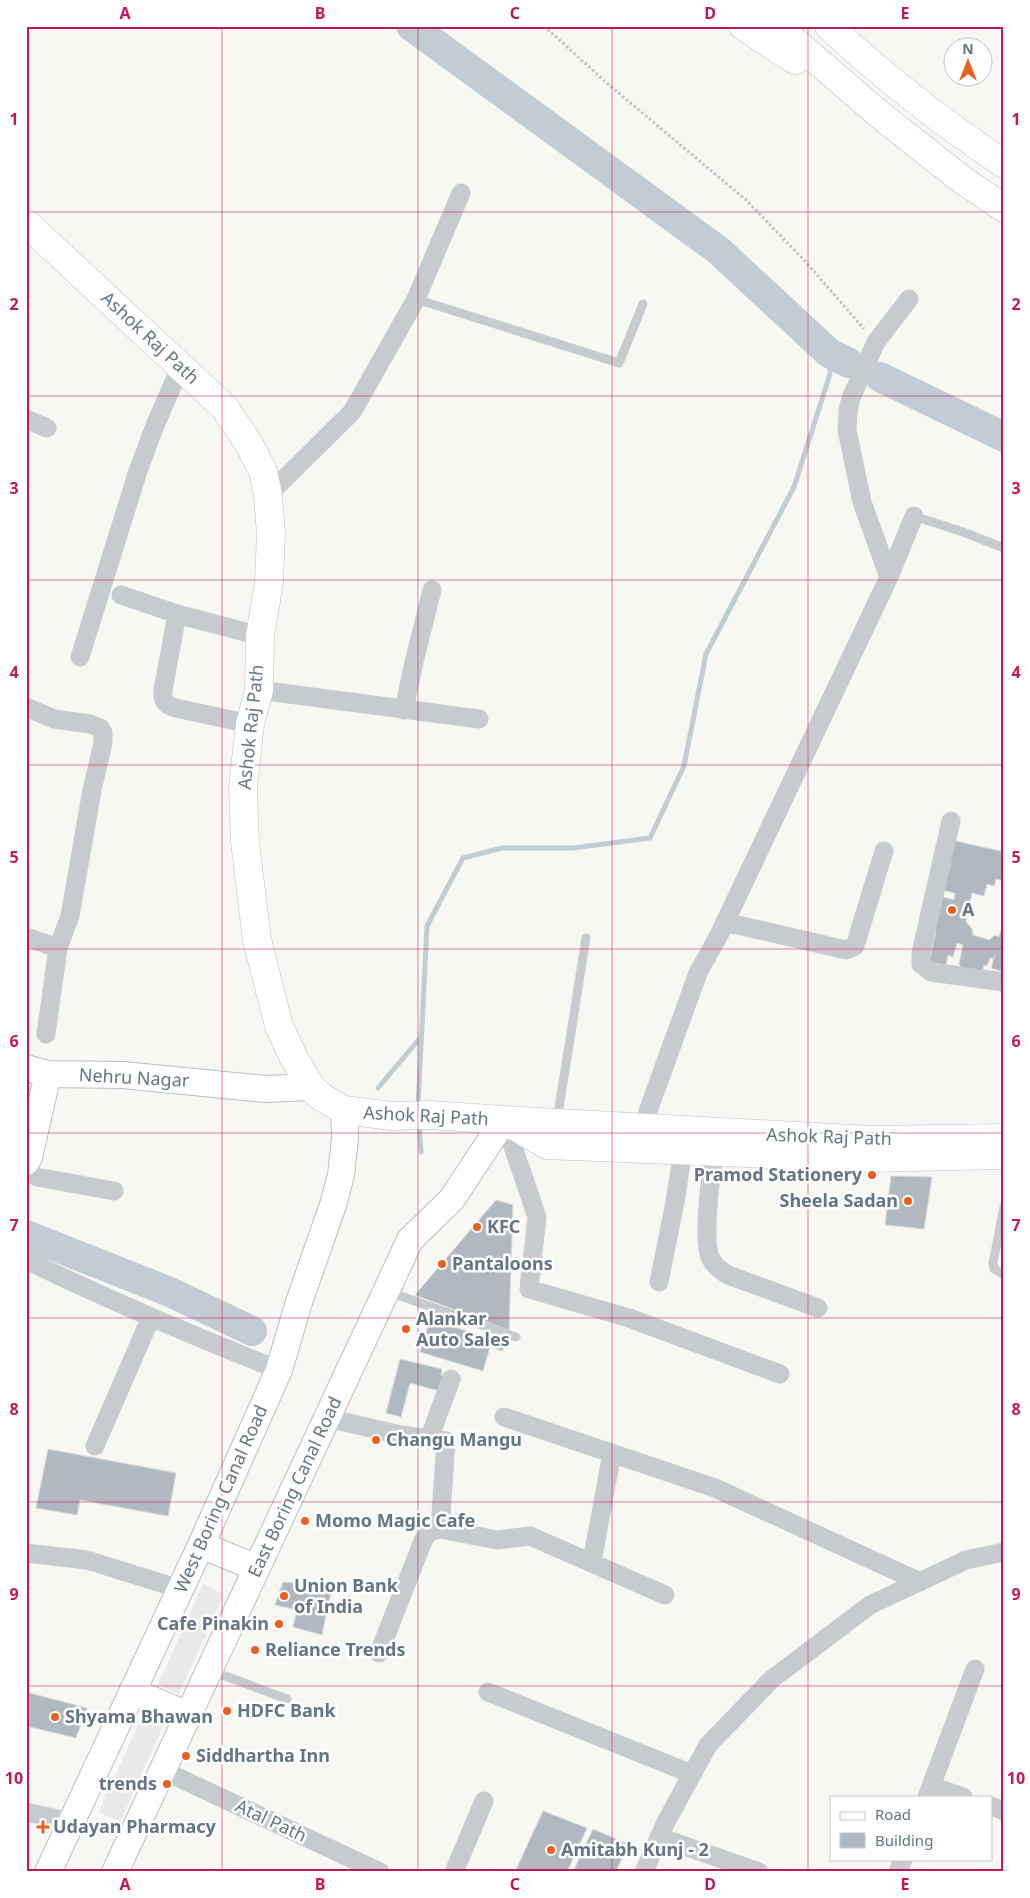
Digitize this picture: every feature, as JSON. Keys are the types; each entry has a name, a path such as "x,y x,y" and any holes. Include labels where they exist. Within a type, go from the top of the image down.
{"main road":[{"path":"743,26 785,54 851,90"},
{"path":"777,26 880,116 961,178 1004,208"},
{"path":"829,26 858,53 925,108 1004,164"},
{"name":"Ashok Raj Path","path":"26,223 224,407 249,444 263,470 268,495 271,534 269,582 260,636 258,690 250,724 243,788 244,842 257,940 279,1026 294,1058 311,1087 320,1096 344,1110 392,1116 430,1115 649,1129 870,1140 1004,1138"},
{"name":"Nehru Nagar","path":"26,1162 29,1157 37,1071 123,1075 266,1089 311,1087"},
{"name":"West Boring Canal Road","path":"48,1872 201,1544 279,1370 299,1302 333,1205 341,1175 345,1138 344,1110"},
{"name":"Ashok Raj Path","path":"504,1120 547,1145 868,1158 1004,1155"},
{"name":"East Boring Canal Road","path":"115,1872 410,1240 452,1199 504,1120"},
{"path":"201,1544 257,1568"},
{"path":"132,1691 188,1715"}],"street":[{"path":"268,495 352,412 416,299 461,193"},
{"path":"889,577 862,502 847,430 848,411 851,398 876,342 909,299"},
{"path":"80,657 138,471 156,423 181,366"},
{"path":"26,419 47,428"},
{"path":"649,1129 648,1111 698,973 725,922 889,577 914,516"},
{"path":"404,710 432,590"},
{"path":"121,595 177,614 260,636"},
{"path":"177,614 163,690 163,700 165,703 176,708 250,724"},
{"path":"258,690 479,718"},
{"path":"26,708 54,718 90,724 100,728 102,733 102,743 70,916 58,948 46,1034"},
{"path":"951,821 921,953 921,964 931,972 1004,982"},
{"path":"725,922 846,950 855,946 884,851"},
{"path":"26,938 58,948"},
{"path":"504,1120 537,1217 529,1289 629,1318 780,1374"},
{"path":"659,1282 683,1150"},
{"path":"713,1152 707,1234 710,1258 717,1268 728,1275 818,1308"},
{"path":"26,1170 37,1177 114,1191"},
{"path":"26,1260 200,1339 279,1370"},
{"path":"95,1446 152,1318"},
{"path":"429,1439 451,1379"},
{"path":"504,1417 715,1488 920,1582"},
{"path":"327,1418 402,1435 446,1441 440,1529"},
{"path":"592,1562 612,1453"},
{"path":"379,1653 423,1541 427,1534 433,1530 440,1529 497,1540 530,1536 665,1595"},
{"path":"644,1872 708,1745 772,1679 870,1605 966,1560 1004,1552"},
{"path":"26,1553 87,1560 180,1589"},
{"path":"957,1796 929,1791 975,1669"},
{"path":"488,1692 692,1774"},
{"name":"Atal Path","path":"162,1770 380,1872"},
{"path":"454,1872 484,1801"},
{"path":"992,1806 1004,1810"},
{"path":"26,1812 71,1822"},
{"path":"660,1837 759,1872"},
{"path":"898,1872 903,1860"}],"lane":[{"path":"416,299 619,363 643,304"},
{"path":"914,516 1004,548"},
{"path":"556,1123 586,938"},
{"path":"1004,1207 993,1263 994,1269 1004,1275"},
{"path":"387,1291 516,1337"},
{"path":"209,1670 288,1699"}],"path":[{"path":"544,26 609,85 746,200 806,261 866,333"}],"shaded area":[{"path":"203,1584 224,1594 179,1694 158,1685"},
{"path":"144,1712 165,1721 120,1822 99,1812"}],"building":[{"name":"A","path":"952,840 1004,852 1004,868 1001,880 996,879 994,886 987,884 984,896 972,893 966,922 972,929 973,935 989,940 995,935 999,937 1004,920 1004,972 991,968 994,959 990,958 987,966 984,965 981,976 962,968 959,964 963,945 957,943 953,957 948,955 946,965 929,962 936,932 931,930 939,896 954,900 955,893 937,889"},
{"name":"Sheela Sadan","path":"891,1176 932,1177 924,1229 885,1225"},
{"path":"496,1200 513,1205 509,1330 415,1295"},
{"path":"430,1320 505,1342 503,1351 490,1347 483,1371 420,1352"},
{"path":"400,1359 442,1369 441,1375 447,1377 443,1392 410,1383 401,1417 386,1413"},
{"path":"48,1449 176,1473 168,1516 80,1500 77,1515 36,1508"},
{"path":"283,1582 332,1586 322,1635 293,1627 297,1610 275,1605"},
{"name":"Shyama Bhawan","path":"26,1692 87,1708 76,1738 26,1726"},
{"name":"Amitabh Kunj - 2","path":"543,1811 587,1828 567,1872 515,1872"},
{"path":"593,1829 628,1844 616,1872 573,1872"}],"waterway":[{"path":"411,26 718,250 829,353 849,363"},
{"path":"418,1106 427,926 463,858 502,848 573,848 650,838 684,766 706,654 794,487 830,374 829,353"},
{"path":"880,377 1004,437"},
{"path":"378,1088 421,1037"},
{"path":"419,1122 421,1152"},
{"path":"26,1235 170,1292 252,1331"}],"place":[{"name":"A","path":"952,910"},
{"name":"Pramod Stationery","path":"872,1175"},
{"name":"Sheela Sadan","path":"908,1201"},
{"name":"KFC","path":"477,1227"},
{"name":"Pantaloons","path":"442,1264"},
{"name":"Alankar Auto Sales","path":"406,1329"},
{"name":"Changu Mangu","path":"376,1440"},
{"name":"Momo Magic Cafe","path":"305,1521"},
{"name":"Union Bank of India","path":"284,1596"},
{"name":"Cafe Pinakin","path":"279,1624"},
{"name":"Reliance Trends","path":"255,1650"},
{"name":"HDFC Bank","path":"227,1711"},
{"name":"Shyama Bhawan","path":"55,1717"},
{"name":"Siddhartha Inn","path":"186,1756"},
{"name":"trends","path":"167,1784"},
{"name":"Udayan Pharmacy","path":"43,1827"},
{"name":"Amitabh Kunj - 2","path":"551,1850"}]}
